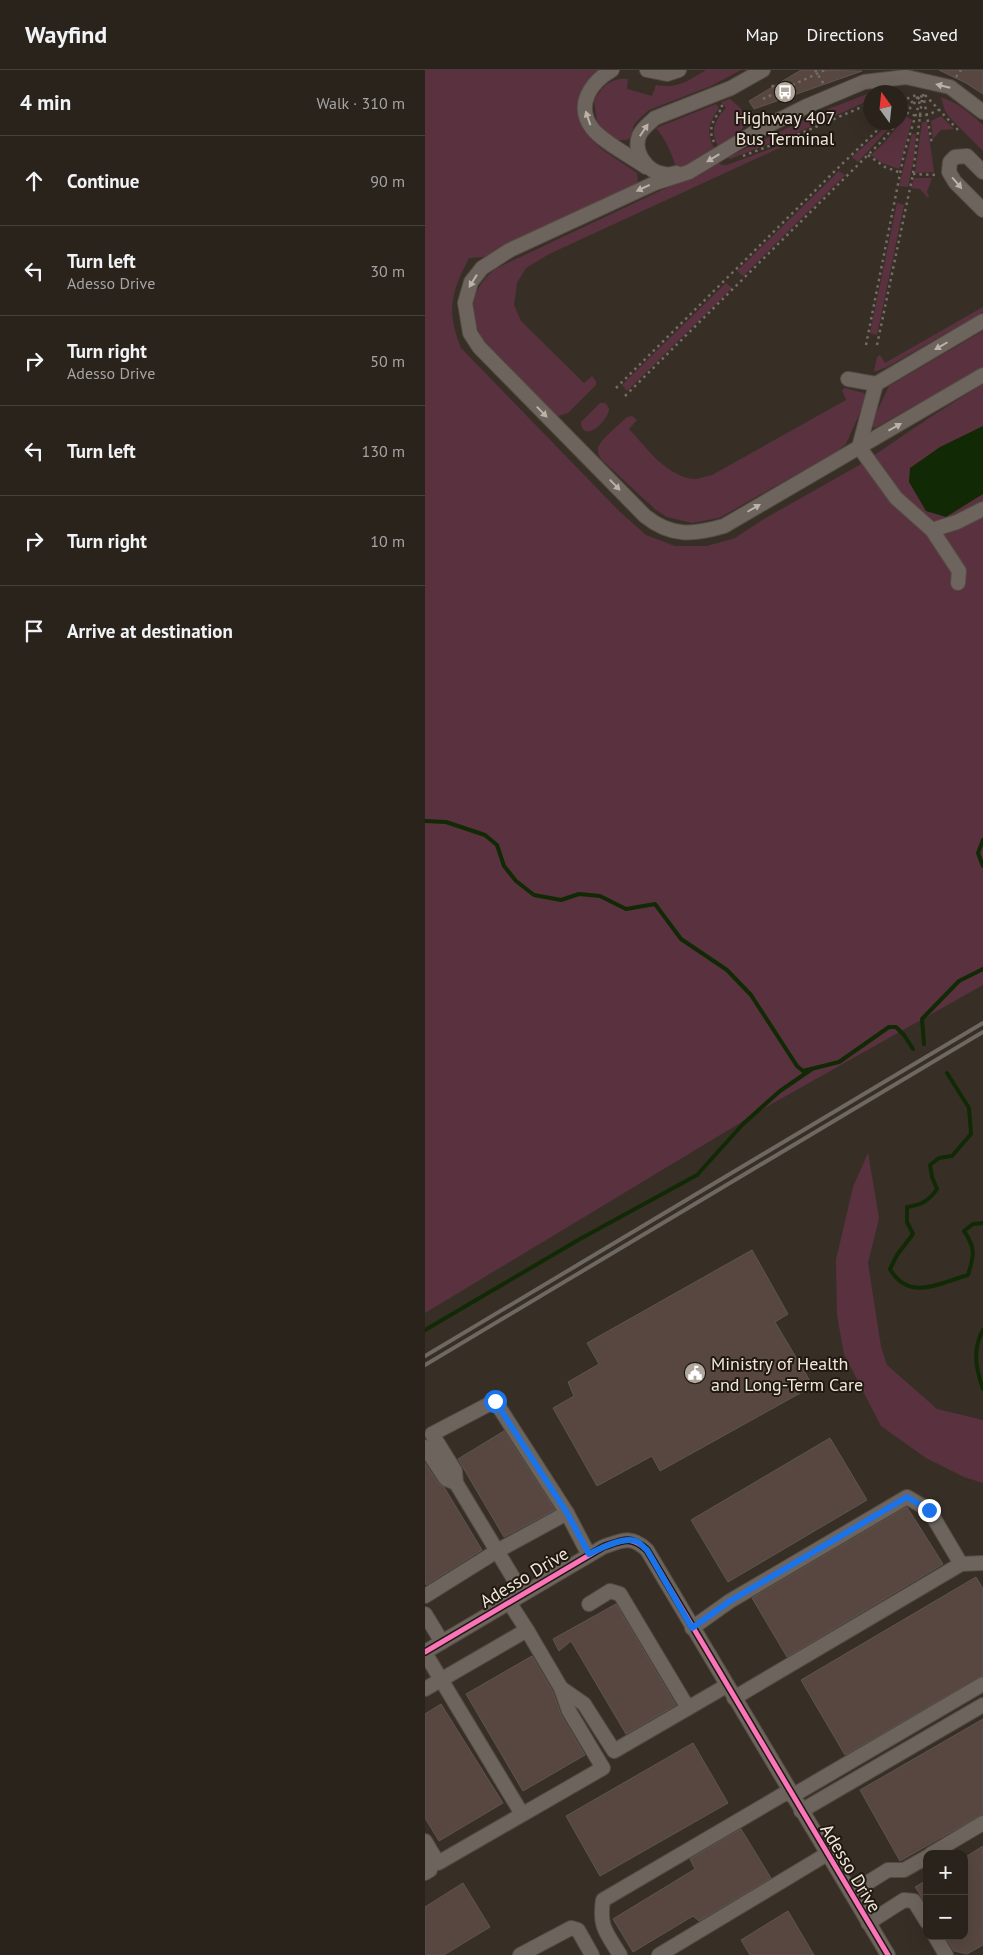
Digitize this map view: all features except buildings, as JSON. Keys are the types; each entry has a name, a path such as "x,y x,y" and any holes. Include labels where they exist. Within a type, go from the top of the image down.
{"street":[{"path":"612,70 596,81 587,95 585,108 587,119 592,128 599,135 651,170 664,174 689,172"},
{"path":"647,70 667,74 679,70"},
{"path":"651,170 641,158 638,147 639,136 646,126 655,118 731,88 763,70"},
{"path":"983,112 951,87 905,77 864,82 807,106 757,131 689,172 655,183 510,250 482,268 471,282 465,303 470,333 479,347 645,516 658,526 678,532 701,533 724,526 983,375"},
{"path":"983,172 967,156 955,157 950,162 949,172 955,182 983,210"},
{"path":"848,379 876,384 983,321"},
{"path":"859,447 876,384"},
{"path":"859,447 896,498 932,530 959,571 959,582"},
{"path":"932,530 957,522 983,510"},
{"path":"523,1594 456,1483 455,1471 432,1434 495,1401 567,1513 589,1554"},
{"path":"425,1447 446,1479 456,1483"},
{"path":"692,1628 730,1601 907,1497 929,1510 961,1564"},
{"path":"425,1596 497,1551 567,1513"},
{"name":"Adesso Drive","path":"425,1652 589,1554 613,1543 629,1540 637,1542 647,1550 790,1794 888,1955"},
{"path":"734,1698 961,1564 983,1563"},
{"path":"589,1604 610,1591 620,1594 688,1708"},
{"path":"425,1841 438,1863 603,1768 569,1712 561,1688 509,1602"},
{"path":"425,1614 442,1642"},
{"path":"425,1689 527,1630"},
{"path":"425,1652 522,1814"},
{"path":"620,1955 604,1929 600,1918 603,1900 983,1684"},
{"path":"561,1688 583,1704 614,1751 726,1686"},
{"path":"801,1812 983,1705"},
{"path":"938,1850 983,1823"},
{"path":"659,1955 827,1854"},
{"path":"851,1893 888,1870 903,1870 923,1859"},
{"path":"425,1861 430,1870 425,1873"},
{"path":"868,1923 904,1900 914,1901 923,1916"},
{"path":"520,1955 571,1928 578,1930 592,1955"},
{"path":"937,1940 946,1955"}],"path":[{"path":"763,99 816,72 825,70"},
{"path":"816,72 825,86"},
{"path":"772,85 782,102"},
{"path":"908,97 923,91"},
{"path":"923,91 938,110 960,132"},
{"path":"908,104 923,91"},
{"path":"908,110 923,91"},
{"path":"923,91 932,144"},
{"path":"865,345 904,154 923,91"},
{"path":"877,345 913,174 923,91"},
{"path":"908,113 920,117 928,116 938,110"},
{"path":"616,388 878,130"},
{"path":"625,396 868,155 891,130"},
{"path":"868,155 885,167 901,172"},
{"path":"913,174 936,175"}],"shaded area":[{"path":"425,70 600,70 592,76 580,96 579,114 582,125 596,144 637,173 638,182 626,190 484,257 469,258 455,292 452,312 453,323 461,348 619,511 646,535 675,546 707,546 735,538 764,519 861,464 983,384 983,985 768,1106 425,1313"},
{"path":"706,70 741,70 711,86 649,110 634,125 631,137 627,140 617,140 602,129 597,121 594,101 603,87 612,81 628,79 627,89 652,96 656,85 677,85 688,81"},
{"path":"863,96 863,103 792,135 730,159 728,157 818,113"},
{"path":"941,97 953,102 983,125 983,151 950,118 945,111"},
{"path":"730,99 742,111 743,128 736,135 718,146 714,130 719,116 726,108 721,102"},
{"path":"716,104 719,108 713,118 709,132 714,148 682,168 676,168 663,137 656,128"},
{"path":"941,116 954,129 941,130 933,139 931,121"},
{"path":"908,117 912,120 899,169 882,163 871,155 895,130 908,130"},
{"path":"922,122 927,122 934,172 915,173"},
{"path":"882,130 887,130 858,162 852,157"},
{"path":"912,134 916,134 908,187 899,186"},
{"path":"786,143 786,145 549,254 526,268 517,283 514,305 521,321 584,383 592,376 596,381 596,385 568,413 558,416 554,413 484,341 475,321 473,303 480,286 495,269 719,163 727,165"},
{"path":"839,171 845,175 743,276 737,271"},
{"path":"914,178 932,178 927,192 928,198 920,189 911,188"},
{"path":"897,203 904,205 877,335 870,333"},
{"path":"726,283 732,288 627,391 622,385"},
{"path":"983,307 983,312 887,367 874,372 877,357 880,355 885,363"},
{"path":"983,331 983,367 875,428 871,424 889,386"},
{"path":"845,388 864,393 867,397 846,444 836,452 719,518 692,523 667,517 656,510 602,460 598,453 598,448 606,437 627,417 632,416 637,420 629,429 659,461 667,468 686,478 701,478 712,475 846,400 842,390"},
{"path":"600,403 605,403 609,408 608,413 601,424 591,431 586,431 581,422"},
{"path":"983,426 983,494 946,517 926,511 909,482 910,468 940,447"},
{"path":"868,1153 879,1218 868,1263 881,1347 887,1365 937,1409 983,1420 983,1483 964,1477 926,1458 881,1426 844,1354 837,1315 836,1260 853,1187"}],"waterway":[{"path":"425,821 446,822 485,835 497,845 504,866 516,881 534,895 561,900 579,894 600,896 626,909 655,904 681,939 727,970 751,995 797,1066 803,1071 839,1062 889,1027 896,1027 913,1049"},
{"path":"983,840 978,853 983,866"},
{"path":"924,1044 922,1019 959,981 983,969"},
{"path":"425,1330 580,1239 697,1175 743,1124 780,1091 812,1069"},
{"path":"947,1073 969,1108 971,1134 952,1156 939,1158 930,1165 937,1189 924,1202 907,1207 907,1222 913,1234 897,1255 890,1269 898,1279 906,1285 915,1288 936,1285 968,1275 973,1252 971,1242 964,1231 973,1224 983,1223"},
{"path":"983,1330 976,1352 983,1389"}],"railway":[{"path":"425,1356 983,1023"},
{"path":"425,1365 983,1032"}],"cycle path":[{"path":"425,1652 603,1547 627,1540 641,1545 647,1550 888,1955"}],"place":[{"name":"Highway 407 Bus Terminal","path":"785,92"},
{"name":"Ministry of Health and Long-Term Care","path":"695,1373"}],"route":[{"path":"495,1401 567,1513 589,1554 613,1543 629,1540 637,1542 647,1550 692,1628 730,1601 907,1497 929,1510"}]}
